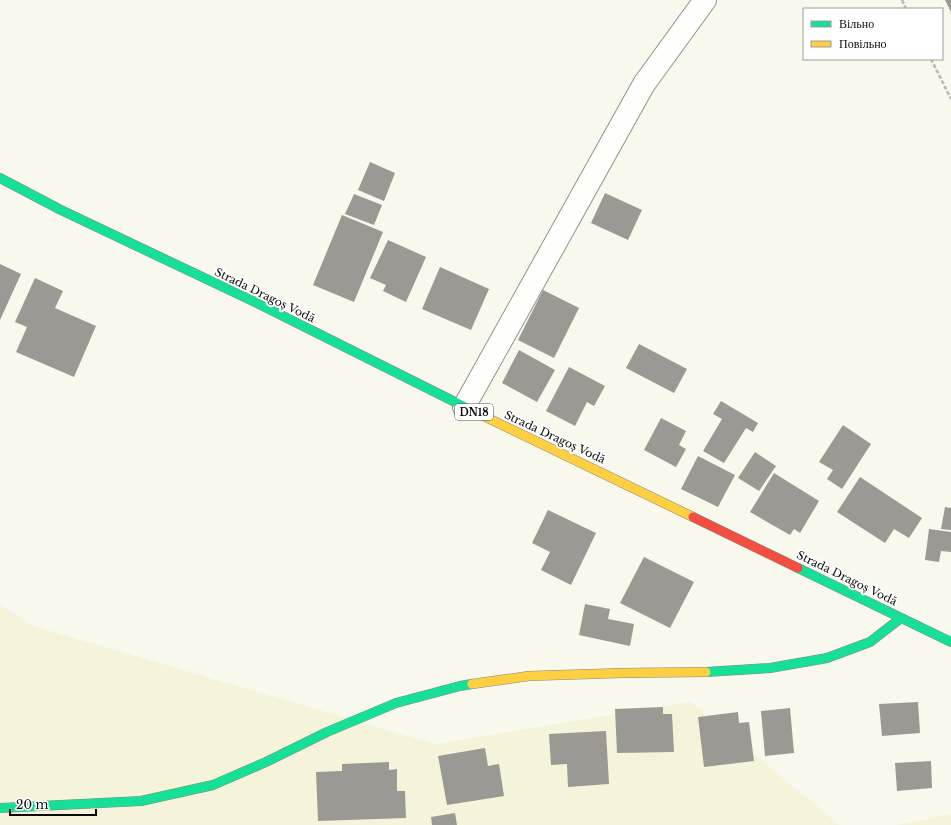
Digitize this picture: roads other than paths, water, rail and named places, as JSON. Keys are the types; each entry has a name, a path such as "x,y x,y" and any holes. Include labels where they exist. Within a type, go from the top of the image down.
{"main road":[{"name":"Strada Dragoș Vodă","path":"0,178 61,210 259,304 464,407 644,492 951,642"},
{"path":"0,808 141,801 213,785 266,762 327,732 396,703 460,686 529,676 622,673 698,674 770,668 827,658 870,642 901,618"}],"street":[{"path":"464,407 644,84 705,0"}]}
